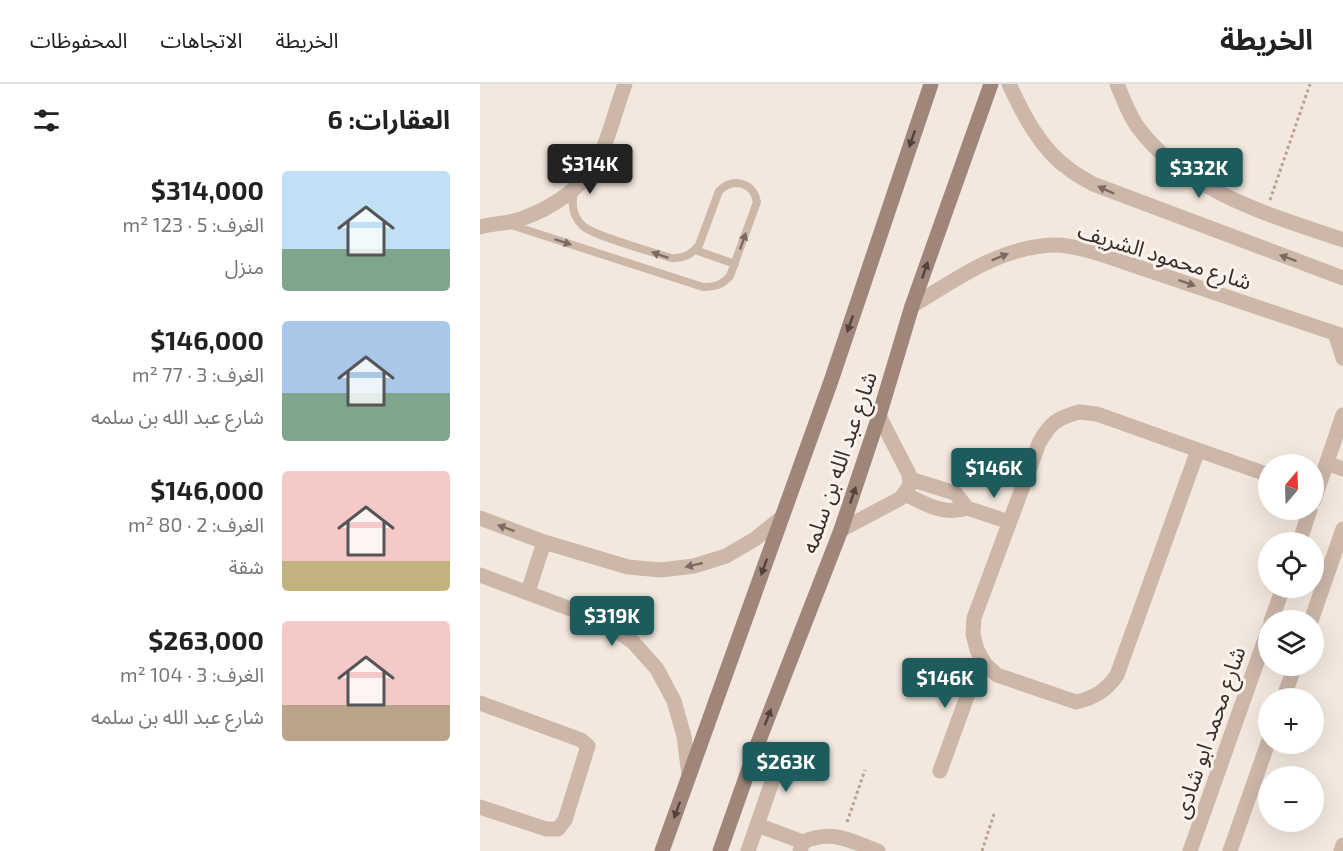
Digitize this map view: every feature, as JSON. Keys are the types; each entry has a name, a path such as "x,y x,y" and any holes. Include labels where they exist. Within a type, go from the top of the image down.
{"main road":[{"name":"شارع عبد الله بن سلمه","path":"662,851 831,381 931,84"},
{"name":"شارع عبد الله بن سلمه","path":"720,851 758,743 841,530 912,306 991,84"}],"street":[{"path":"480,227 507,224 548,207 576,186 598,159 625,84"},
{"name":"شارع محمود الشريف","path":"1009,84 1019,105 1049,151 1067,168 1093,184 1343,278"},
{"path":"1118,84 1124,104 1136,124 1152,144 1173,162 1222,194 1265,213 1343,240"},
{"name":"شارع محمود الشريف","path":"912,306 996,258 1018,250 1043,245 1069,246 1097,253 1339,335"},
{"path":"1339,335 1343,358"},
{"path":"1198,450 1117,675 1109,685 1089,699 1076,702 997,675 976,650 973,634 974,618 1039,443 1048,427 1062,416 1079,412 1097,414 1198,450 1258,472"},
{"path":"1324,469 1343,415"},
{"path":"841,530 901,498 910,485 907,469 879,416"},
{"path":"1327,464 1343,469"},
{"path":"910,479 955,493 967,508"},
{"path":"905,494 931,507 950,511 967,508 1009,522"},
{"path":"480,518 544,542 628,567 661,570 694,566 726,556 755,539 782,518"},
{"path":"1315,610 1343,529"},
{"path":"528,592 544,542"},
{"path":"480,575 603,621 633,642 657,669 674,701 684,736 689,775"},
{"path":"940,771 981,658"},
{"name":"شارع محمد ابو شادى","path":"1190,851 1258,659"},
{"path":"480,703 581,740 588,746 566,820 558,829 546,830 480,807"},
{"path":"748,851 774,776 772,763 758,743"},
{"path":"1230,851 1264,754"},
{"path":"757,825 802,847 824,835 841,838 878,851"},
{"path":"1341,851 1343,845"}],"lane":[{"path":"507,224 704,287 718,286 730,276 757,202 753,190 744,184 730,183 719,191 702,239 695,250 684,257 671,258 588,231 573,211 573,194 576,186"},
{"path":"695,250 735,264"}],"path":[{"path":"1265,213 1310,84"},
{"path":"841,838 865,770"},
{"path":"981,851 994,814"}]}
